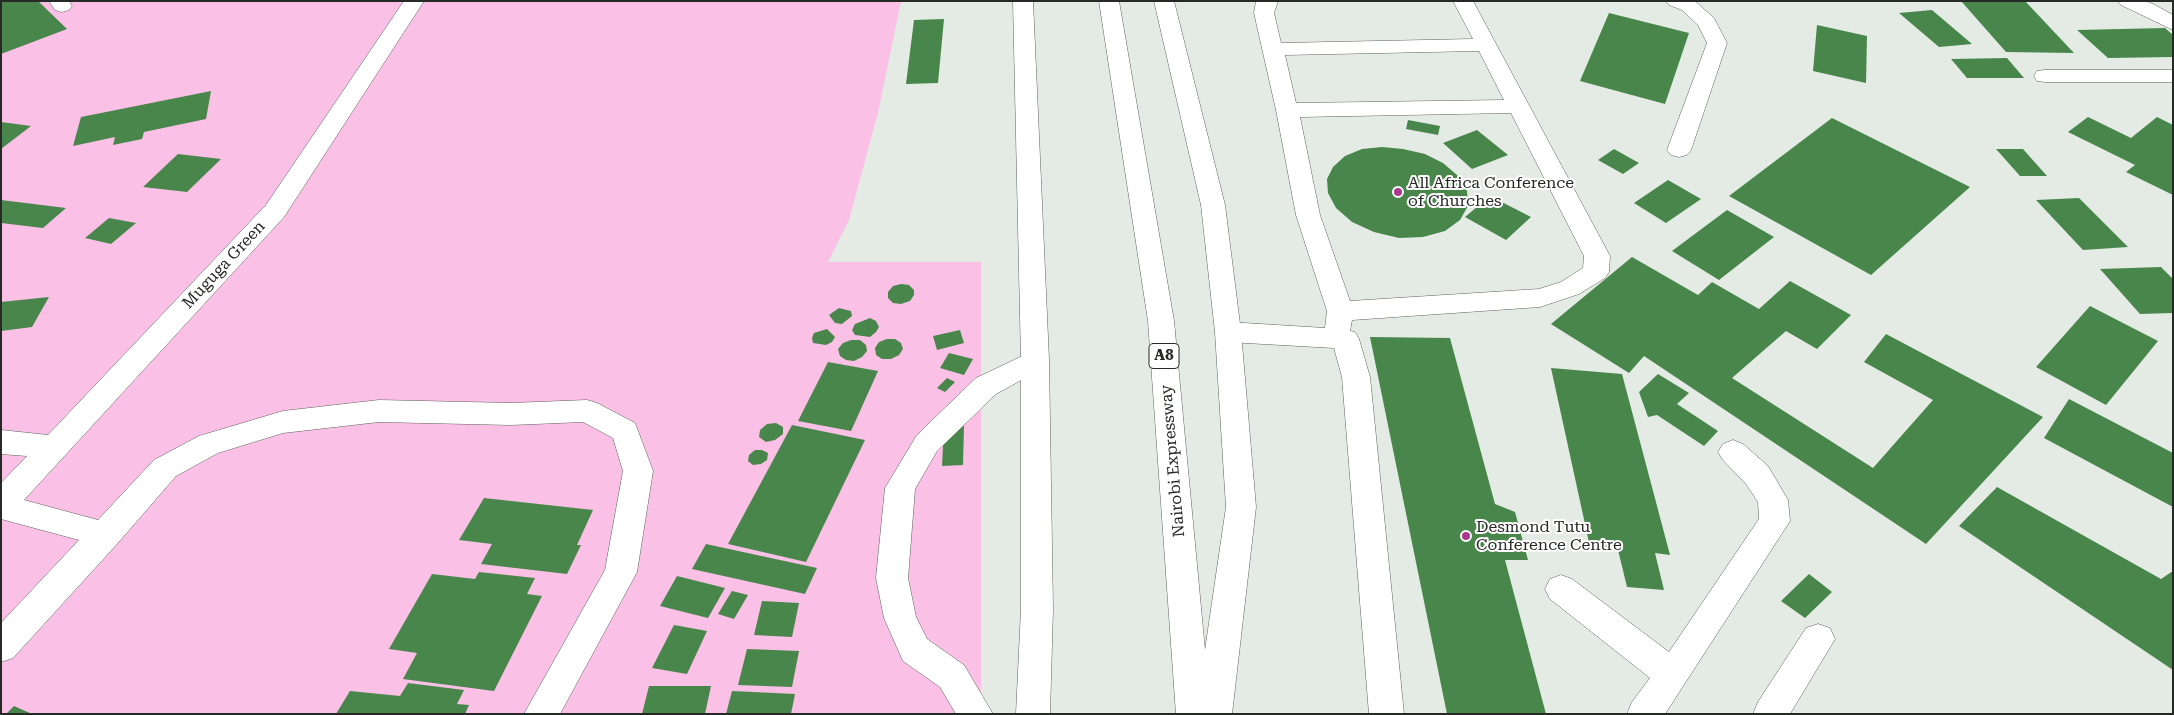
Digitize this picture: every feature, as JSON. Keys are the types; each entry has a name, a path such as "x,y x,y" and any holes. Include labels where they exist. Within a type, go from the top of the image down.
{"main road":[{"name":"Muguga Green","path":"1,505 275,211 414,1"},
{"path":"1023,1 1036,360 1037,609 1034,714"},
{"name":"Nairobi Expressway","path":"1109,1 1161,321 1194,714"},
{"path":"1164,1 1213,205 1228,332 1241,507 1214,714"},
{"path":"1268,1 1264,13 1274,49 1308,215 1356,377 1386,714"},
{"path":"1228,332 1342,325 1540,298 1570,288 1596,272 1597,256 1463,1"},
{"path":"1676,1 1689,6 1707,22 1717,43 1679,150"},
{"path":"2128,1 2148,9 2173,24"},
{"path":"1274,49 1487,45"},
{"path":"2045,76 2173,76"},
{"path":"1287,110 1518,106"},
{"path":"974,712 952,676 915,650 900,618 892,578 900,488 927,443 986,386 1036,360"},
{"path":"1,647 106,535 165,468 209,444 283,422 379,411 511,414 586,410 625,431 638,470 620,572 540,714"},
{"path":"1,442 56,447"},
{"path":"1644,714 1674,675 1776,521 1773,500 1757,475 1733,452"},
{"path":"1,505 106,535"},
{"path":"1562,589 1674,675"},
{"path":"1770,714 1818,639"}],"shaded area":[{"path":"1,1 901,1 878,113 849,220 828,262 981,262 981,714 1,714"}],"building":[{"path":"1,1 38,1 67,29 1,54"},
{"path":"1961,1 2025,1 2074,53 2006,52"},
{"path":"1932,10 1972,44 1939,47 1899,13"},
{"path":"1609,13 1689,33 1665,104 1580,81"},
{"path":"944,19 938,83 906,84 914,20"},
{"path":"1817,25 1867,36 1866,83 1813,71"},
{"path":"2165,28 2173,35 2173,57 2108,58 2077,30"},
{"path":"2007,58 2024,78 1967,78 1951,59"},
{"path":"211,91 206,119 144,132 142,139 113,145 115,137 73,146 81,117"},
{"path":"2088,117 2131,138 2157,117 2173,125 2173,195 2126,172 2135,165 2068,132"},
{"path":"1832,118 1970,187 1871,275 1729,196"},
{"path":"1408,120 1440,126 1438,135 1406,129"},
{"path":"1,122 31,126 1,149"},
{"path":"1477,130 1508,155 1472,169 1443,143"},
{"name":"All Africa Conference of Churches","path":"1382,147 1425,154 1443,163 1457,175 1467,191 1468,206 1460,220 1445,231 1423,237 1399,238 1374,232 1352,222 1336,208 1328,193 1327,179 1333,167 1345,156 1362,149"},
{"path":"1614,149 1639,163 1623,174 1598,160"},
{"path":"1996,149 2023,149 2047,176 2020,176"},
{"path":"178,154 221,159 187,192 143,187"},
{"path":"1668,180 1701,199 1666,223 1634,203"},
{"path":"1490,196 1531,217 1506,240 1465,217"},
{"path":"2079,198 2128,247 2083,250 2036,200"},
{"path":"1,200 66,208 43,228 1,223"},
{"path":"1727,210 1774,237 1719,280 1672,251"},
{"path":"109,218 136,223 111,244 85,238"},
{"path":"1632,257 1698,295 1712,282 1759,309 1790,281 1851,315 1817,349 1786,331 1732,378 1873,468 1933,400 1864,362 1886,334 2043,417 1926,544 1644,356 1629,373 1551,324"},
{"path":"2161,267 2173,279 2173,313 2140,314 2100,269"},
{"path":"909,285 914,290 914,295 910,301 901,304 893,303 888,298 888,292 893,286"},
{"path":"49,297 32,327 1,331 1,302"},
{"path":"2090,306 2158,341 2106,405 2036,367"},
{"path":"839,308 851,311 852,316 842,324 835,323 829,315"},
{"path":"870,318 876,321 879,327 876,332 870,337 855,335 852,330 855,324"},
{"path":"827,329 835,337 832,342 826,345 813,343 814,333"},
{"path":"960,330 964,343 937,350 933,336"},
{"name":"Desmond Tutu Conference Centre","path":"1370,337 1450,338 1495,504 1515,512 1528,560 1505,560 1546,714 1447,714"},
{"path":"895,339 901,343 903,349 899,355 891,359 882,359 876,355 875,348 879,342"},
{"path":"851,340 860,340 866,345 867,351 862,357 854,361 846,360 840,356 838,349 843,343"},
{"path":"949,353 973,359 964,375 940,368"},
{"path":"828,362 878,371 851,431 798,421"},
{"path":"1551,368 1622,374 1670,555 1655,553 1664,590 1627,587 1618,550 1590,547"},
{"path":"1658,374 1689,393 1677,404 1718,431 1704,446 1657,415 1648,417 1639,392"},
{"path":"947,378 955,382 945,392 937,388"},
{"path":"2069,399 2173,453 2173,507 2044,438"},
{"path":"776,423 783,427 783,434 775,440 766,442 759,437 760,430 767,424"},
{"path":"792,425 865,440 806,562 728,544"},
{"path":"964,426 963,465 942,466 944,427"},
{"path":"755,450 762,450 768,453 767,460 761,464 753,465 748,461 749,455"},
{"path":"1997,487 2161,579 2173,571 2173,670 1959,526"},
{"path":"484,498 593,510 577,545 581,545 567,574 481,564 492,544 459,540"},
{"path":"706,544 817,568 805,594 692,569"},
{"path":"479,572 535,578 527,594 542,596 494,691 403,679 417,653 389,649 432,574 475,579"},
{"path":"1809,574 1832,592 1805,618 1781,601"},
{"path":"677,576 725,588 708,618 660,606"},
{"path":"732,591 748,595 734,619 718,614"},
{"path":"762,601 799,603 792,637 754,635"},
{"path":"674,625 707,631 687,674 652,668"},
{"path":"747,649 799,651 792,687 738,685"},
{"path":"408,683 464,690 457,704 469,705 465,714 336,714 350,691 400,696"},
{"path":"649,686 711,686 705,714 642,714"},
{"path":"732,691 795,694 791,714 726,714"},
{"path":"14,706 32,714 6,714"}],"place":[{"name":"All Africa Conference of Churches","path":"1398,192"},
{"name":"Desmond Tutu Conference Centre","path":"1466,536"}]}
